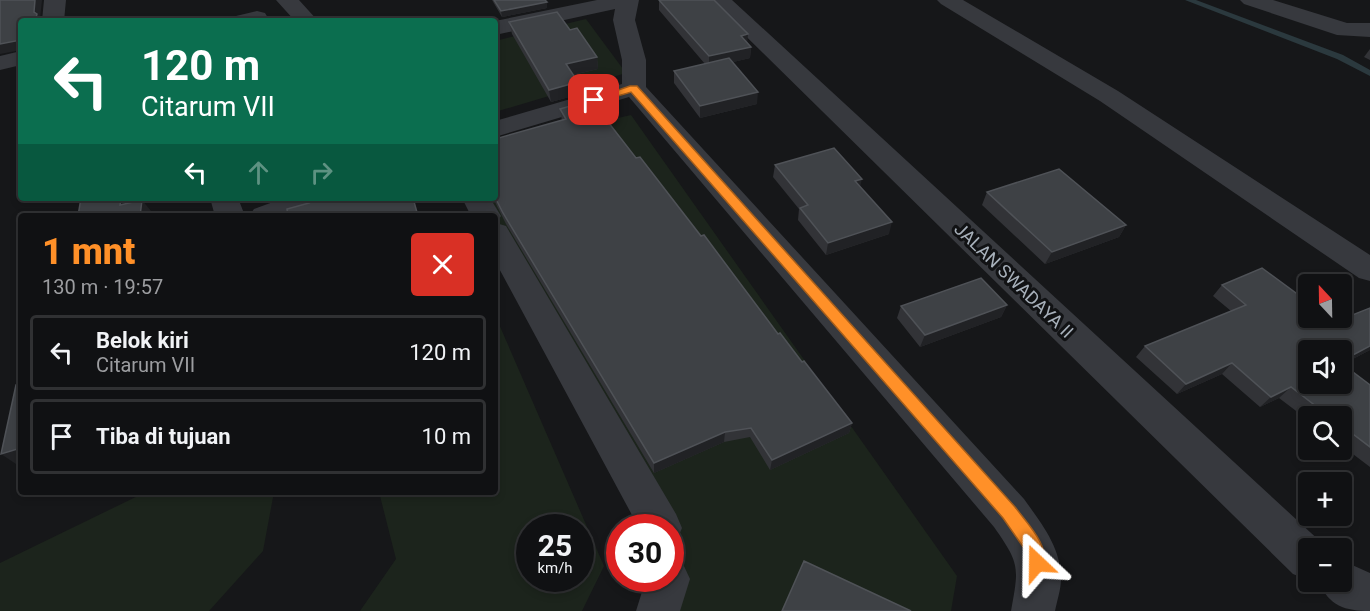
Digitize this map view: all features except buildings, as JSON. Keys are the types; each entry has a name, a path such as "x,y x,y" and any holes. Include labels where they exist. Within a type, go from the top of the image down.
{"street":[{"path":"53,18 55,0"},
{"path":"287,0 304,18"},
{"path":"498,27 628,0 624,20 634,60 634,88 1009,513 1034,548 1040,578 1034,611"},
{"name":"JALAN SWADAYA II","path":"720,0 1298,550"},
{"path":"948,0 1109,96 1370,270"},
{"path":"1251,0 1345,30 1370,30"},
{"path":"0,63 18,59"},
{"path":"498,128 634,88"},
{"path":"272,213 305,201"},
{"path":"498,238 654,514"},
{"path":"1352,588 1370,597"},
{"path":"658,611 664,592"}],"shaded area":[{"path":"586,19 626,73 498,111 498,40"},
{"path":"631,115 957,576 951,611 647,611 661,592 684,592 684,514 661,514 498,245 498,213 491,213 476,201 498,201 498,145"},
{"path":"498,322 581,514 516,514 516,592 591,592 582,611 360,611 396,559 380,495 498,495"},
{"path":"140,495 273,495 263,551 209,611 0,611 0,563"},
{"path":"594,543 604,566 594,586"}],"waterway":[{"path":"1189,0 1340,57 1370,73"}],"route":[{"path":"594,100 634,88 1009,513 1034,548 1037,563"}]}
